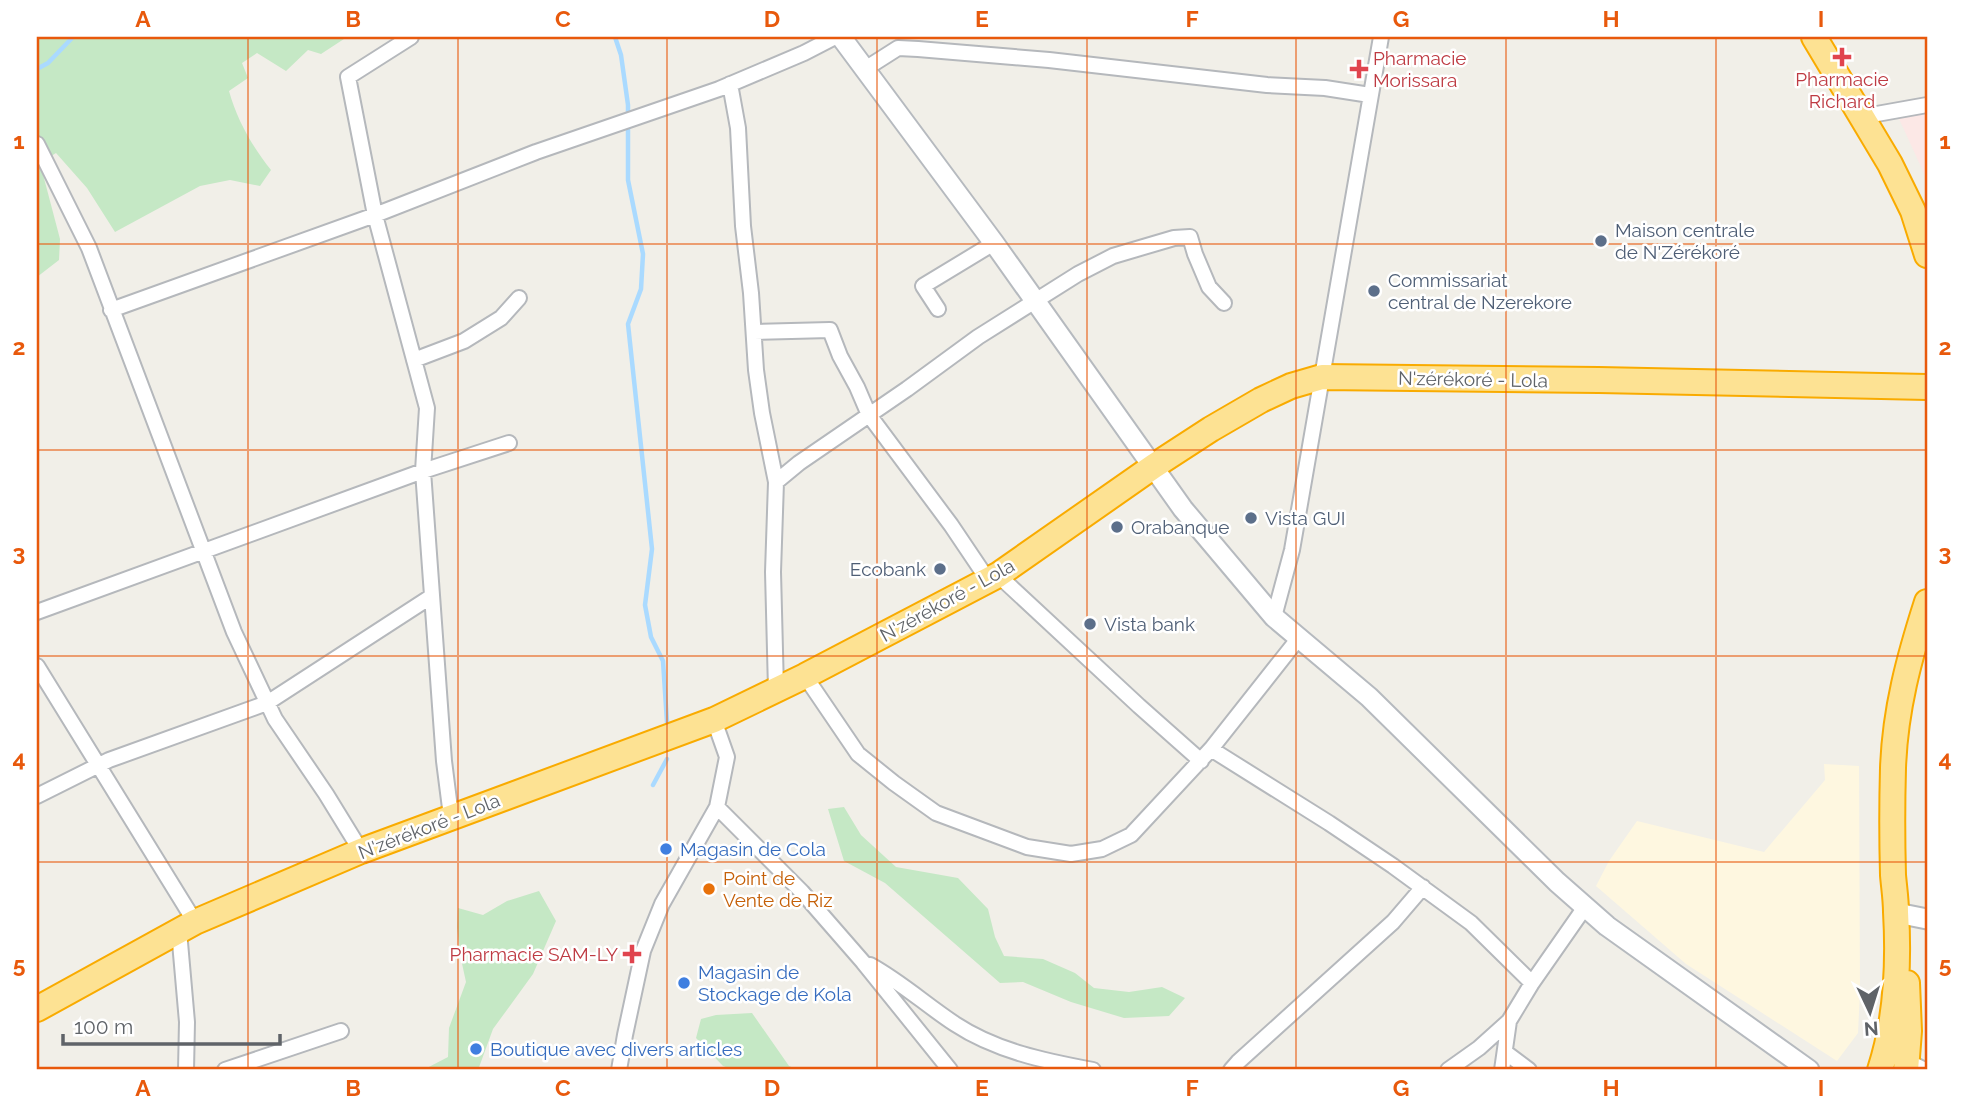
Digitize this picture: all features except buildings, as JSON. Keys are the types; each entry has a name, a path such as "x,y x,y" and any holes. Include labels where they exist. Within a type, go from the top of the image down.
{"highway":[{"path":"1815,37 1890,164 1907,200 1927,255"},
{"name":"N'zérékoré - Lola","path":"37,1009 187,927 361,851 714,720 805,676 993,578 1211,429 1291,386 1322,377 1927,387"},
{"path":"1880,1069 1894,989 1896,914 1892,814 1896,726 1903,682 1927,602"},
{"path":"1896,914 1906,962 1913,1067"}],"street":[{"path":"411,37 348,77 375,215 427,408 423,471 444,761 451,816"},
{"path":"111,310 375,215 536,152 730,84 835,37"},
{"path":"841,37 994,243 1183,509 1274,617 1369,697 1547,873 1607,926 1806,1069"},
{"path":"1274,617 1292,550 1381,37"},
{"path":"865,69 898,48 918,49 1049,60 1267,85 1325,88 1370,95"},
{"path":"730,84 738,128 743,226 761,403 776,482 773,572 776,690"},
{"path":"1860,117 1927,105"},
{"path":"37,144 89,248 234,632 275,719 361,851"},
{"path":"776,482 978,337 1078,274 1113,256 1174,238 1190,237 1209,288 1224,303"},
{"path":"938,309 923,286 994,243"},
{"path":"414,360 464,341 501,318 519,298"},
{"path":"754,332 830,330 869,415 993,578 1201,761"},
{"path":"37,612 423,471 509,443"},
{"path":"37,796 109,760 267,703 432,596"},
{"path":"805,676 858,754 936,813 1027,846 1071,853 1102,849 1131,835 1201,761 1298,639"},
{"path":"37,666 97,766 187,927 186,1070"},
{"path":"619,1070 643,951 662,904 716,807 727,757 714,720"},
{"path":"1211,749 1329,823 1423,887 1471,923 1532,983"},
{"path":"716,807 802,892 863,962 950,1070"},
{"path":"1231,1070 1393,922 1423,887"},
{"path":"1448,1070 1479,1048 1509,1021 1585,907"},
{"path":"1896,914 1927,919"},
{"path":"863,962 892,977 956,1024 979,1037 1017,1053 1093,1070"},
{"path":"1502,1070 1509,1021"},
{"path":"225,1070 341,1031"},
{"path":"1505,1052 1529,1070"}],"shaded area":[{"path":"1927,105 1927,180 1895,110"},
{"path":"1824,764 1859,766 1858,1033 1837,1061 1686,964 1596,886 1609,861 1637,821 1764,852 1825,780"}],"green space":[{"path":"37,37 347,37 321,54 308,50 286,71 257,53 242,63 248,78 229,91 246,132 271,170 260,186 230,180 200,186 115,232 87,188 56,153 40,163 60,239 59,260 37,277"},
{"path":"844,807 861,835 896,867 958,878 988,909 995,937 1004,956 1043,959 1075,973 1094,988 1129,992 1162,987 1185,998 1169,1016 1124,1018 1071,1002 1023,982 1000,983 885,883 844,861 828,809"},
{"path":"539,891 556,921 533,974 493,1029 478,1070 423,1070 448,1057 449,1028 466,982 457,927 458,908 483,915 507,901"},
{"path":"752,1013 789,1066 799,1070 734,1070 723,1066 696,1038 701,1019 716,1015"}],"waterway":[{"path":"37,69 48,63 73,37"},
{"path":"615,37 621,55 628,105 628,180 643,254 641,289 628,324 652,549 645,605 651,637 663,661 667,722"},
{"path":"653,785 667,759"}],"place":[{"name":"Pharmacie Richard","path":"1842,57"},
{"name":"Pharmacie Morissara","path":"1359,69"},
{"name":"Maison centrale de N'Zérékoré","path":"1601,241"},
{"name":"Commissariat central de Nzerekore","path":"1374,291"},
{"name":"Vista GUI","path":"1251,518"},
{"name":"Orabanque","path":"1117,527"},
{"name":"Ecobank","path":"940,569"},
{"name":"Vista bank","path":"1090,624"},
{"name":"Magasin de Cola","path":"666,849"},
{"name":"Point de Vente de Riz","path":"709,889"},
{"name":"Pharmacie SAM-LY","path":"632,954"},
{"name":"Magasin de Stockage de Kola","path":"684,983"},
{"name":"Boutique avec divers articles","path":"476,1049"}]}
